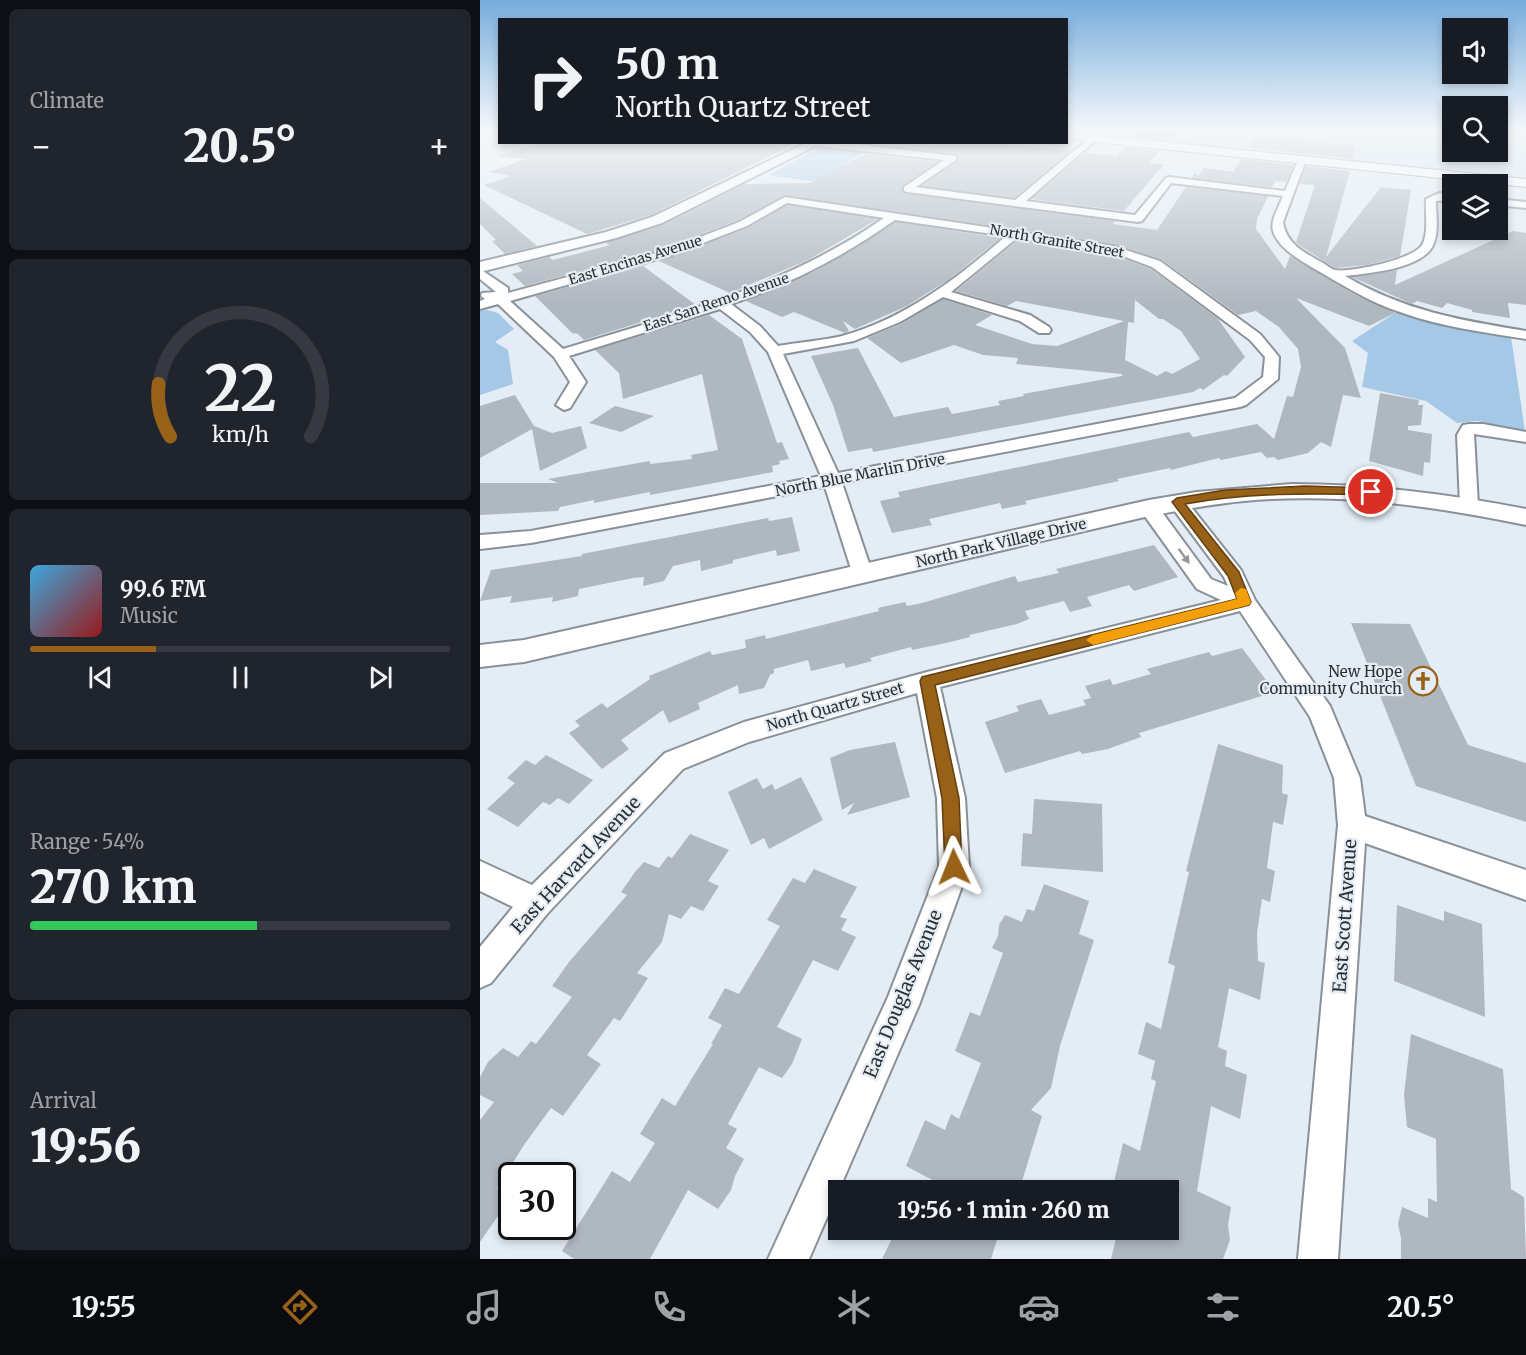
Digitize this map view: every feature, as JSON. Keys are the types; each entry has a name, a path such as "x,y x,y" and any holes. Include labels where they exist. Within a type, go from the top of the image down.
{"street":[{"path":"480,267 611,235 657,220 721,189"},
{"path":"907,189 1138,219 1162,189"},
{"path":"1018,203 1034,189"},
{"path":"1243,189 1287,194"},
{"path":"1289,189 1278,222 1279,233 1295,252 1378,299 1411,312 1447,322 1526,335"},
{"path":"1332,274 1388,265 1418,256 1429,244 1431,199 1442,196"},
{"name":"North Granite Street","path":"785,200 1016,233 1113,249 1138,256 1156,264 1255,337 1272,357 1270,379 1240,402"},
{"name":"East Encinas Avenue","path":"480,305 668,253 743,224 785,200"},
{"path":"1508,203 1526,205"},
{"name":"East San Remo Avenue","path":"560,354 772,285 858,242 895,215"},
{"path":"776,351 847,338 886,324 942,293 980,266 1016,233"},
{"path":"480,273 503,291 499,298"},
{"path":"480,293 499,298 560,354 578,382 564,405"},
{"path":"942,293 1025,318 1044,330"},
{"path":"721,303 755,329 776,351 832,480 863,575"},
{"name":"North Blue Marlin Drive","path":"480,542 531,537 1240,402"},
{"path":"1468,505 1465,435 1469,429 1483,429 1526,437"},
{"name":"North Park Village Drive","path":"480,656 524,651 1149,508 1225,494 1305,489 1371,492 1468,505 1526,517"},
{"name":"East Scott Avenue","path":"1177,502 1234,575 1245,602 1321,713 1347,778 1352,825 1318,1259"},
{"path":"1149,508 1204,584 1245,602"},
{"name":"North Quartz Street","path":"674,761 744,733 927,681 1245,602"},
{"name":"East Douglas Avenue","path":"788,1259 902,1005 954,867 951,798 927,681"},
{"name":"East Harvard Avenue","path":"480,972 536,903 674,761"},
{"path":"1352,825 1526,885"},
{"path":"480,875 536,903"}],"shaded area":[{"path":"480,311 498,313 514,329 495,342 508,350 513,384 480,395"},
{"path":"1398,311 1456,328 1511,337 1525,431 1477,421 1457,423 1426,401 1362,387 1368,353 1352,341"}],"building":[{"path":"492,189 704,189 651,215 587,234"},
{"path":"735,189 902,189 902,192 906,194 1115,221 1113,224 1157,230 1185,189 1268,196 1257,219 1256,229 1285,269 1290,256 1354,294 1395,313 1369,326 1296,298 1345,348 1361,398 1343,395 1331,447 1321,442 1308,453 1278,460 1274,457 1267,458 1261,452 1221,460 1219,458 1025,501 1027,504 1002,509 1000,503 929,519 932,525 892,533 880,501 900,497 898,492 1189,432 1193,437 1257,424 1274,439 1287,396 1293,397 1301,367 1298,349 1279,327 1256,311 1238,315 1161,259 1114,244 785,195 738,220 663,249 525,286 512,274 523,271 517,265 549,257 553,260 610,245 605,243 663,225"},
{"path":"943,189 1025,189 1014,198"},
{"path":"1043,189 1143,189 1124,211 1031,199"},
{"path":"1314,189 1345,189 1326,257 1380,189 1411,190 1400,256 1367,265 1335,268 1296,242"},
{"path":"480,198 537,246 505,254 492,241 496,240 480,224"},
{"path":"787,205 878,219 808,260 730,293 659,261 748,228"},
{"path":"896,222 1001,238 948,280 907,306 855,329 843,321 849,331 845,333 794,312 782,317 746,301 817,270"},
{"path":"1513,231 1526,233 1526,305 1508,303 1510,318 1472,312 1472,310 1447,303 1442,308 1417,301 1412,304 1352,277 1397,270 1395,285 1493,240 1508,240 1508,233"},
{"path":"1018,240 1111,254 1151,269 1218,319 1245,357 1227,376 1224,375 1203,390 1200,388 1193,392 873,452 872,448 848,452 833,405 811,356 858,348 894,417 948,407 952,414 1000,405 998,401 1024,396 1023,394 1122,376 1122,374 1016,364 1018,358 983,355 954,345 901,363 867,338 901,324 943,299 992,315 975,325 1032,344 1057,346 1124,321 1016,301 1007,306 956,291","holes":["1135,300 1159,319 1163,319 1181,331 1200,359 1172,374 1166,371 1157,376 1125,360 1128,322 1134,323"]},
{"path":"643,266 696,305 584,340 578,334 572,333 535,296"},
{"path":"709,315 742,339 777,443 782,442 789,459 779,461 780,464 772,466 773,472 650,495 650,492 594,503 594,500 560,507 558,511 480,515 480,483 558,483 548,479 650,461 650,464 692,459 691,455 718,450 702,374 623,399 619,373 595,350"},
{"path":"1380,393 1419,400 1418,405 1423,405 1421,425 1408,426 1408,430 1432,434 1430,463 1424,462 1423,476 1369,461"},
{"path":"515,395 534,426 552,433 581,426 587,448 540,471 532,429 480,458 480,406"},
{"path":"615,406 654,416 621,432 589,423"},
{"path":"792,517 800,551 777,556 776,550 733,560 733,563 701,571 700,560 673,566 664,581 643,586 644,577 633,578 579,589 578,596 552,602 553,597 510,603 512,596 480,601 491,570 582,556 582,554 768,518 769,521"},
{"path":"1154,545 1178,577 1134,591 1129,585 1087,597 1092,606 1070,612 1064,601 1025,611 1029,619 1017,624 946,643 912,650 911,647 870,658 872,661 846,668 844,663 811,671 808,660 774,669 774,673 770,675 764,688 739,694 738,685 698,703 700,709 669,723 663,710 621,740 629,749 602,769 569,733 580,726 575,721 602,703 607,708 650,679 649,676 710,651 712,655 746,648 745,640 765,635 766,639 879,611 878,608 905,602 907,606 922,603 1015,576 1018,582 1059,573 1056,569"},
{"path":"1351,623 1410,624 1468,745 1526,763 1526,822 1416,786"},
{"path":"1242,648 1275,692 1139,733 1141,737 1108,749 1082,754 1080,751 1005,773 985,722 1019,711 1016,706 1041,699 1049,715 1086,705 1083,700 1091,698 1085,686 1110,679 1113,685 1151,674 1147,669 1209,652 1212,656"},
{"path":"895,742 910,797 847,815 854,803 842,810 830,758 850,750"},
{"path":"1218,744 1283,765 1282,793 1288,795 1283,825 1273,822 1267,868 1275,871 1270,902 1262,899 1257,933 1258,961 1265,963 1260,1000 1229,988 1218,1047 1227,1051 1225,1066 1247,1075 1240,1119 1211,1106 1197,1191 1231,1207 1228,1225 1230,1240 1223,1259 1111,1259 1116,1240 1179,1240 1179,1180 1114,1180 1123,1143 1140,1151 1156,1081 1151,1079 1155,1061 1138,1054 1146,1022 1161,1029 1175,966 1168,963 1189,872 1186,871"},
{"path":"546,755 593,780 569,804 558,798 550,805 543,802 518,827 487,809 515,783 507,778 526,760 535,765"},
{"path":"801,777 823,820 769,849 764,838 751,845 728,792 757,778 763,789 772,784 775,790"},
{"path":"1034,799 1102,804 1103,872 1021,866 1023,833 1032,834"},
{"path":"690,834 729,850 708,881 719,886 703,911 691,906 681,919 669,914 662,942 637,973 648,978 620,1021 614,1018 587,1055 601,1064 563,1116 551,1108 513,1162 498,1162 498,1216 480,1242 480,1120 494,1102 480,1095 480,1077 488,1062 503,1048 518,1057 531,1041 536,1044 572,997 552,986 569,962 627,895 621,892 644,862 659,868 668,856 672,858"},
{"path":"814,869 857,887 840,917 847,919 841,930 856,937 838,971 813,960 777,1027 802,1039 792,1064 782,1078 759,1067 728,1124 737,1129 726,1148 744,1159 731,1190 718,1209 688,1190 650,1259 574,1259 562,1251 569,1240 576,1240 576,1229 612,1171 630,1182 655,1143 640,1134 662,1098 675,1106 713,1044 711,1044 722,1025 708,1018 725,988 739,994 780,926 767,920 793,878 805,883"},
{"path":"1044,884 1089,901 1079,934 1094,940 1060,1046 1051,1088 1031,1110 1042,1116 1022,1180 932,1180 906,1166 925,1120 945,1130 951,1114 959,1119 981,1063 955,1051 970,1012 980,1016 1003,953 992,948 998,936 999,925 1005,915 1022,922 1027,909 1034,911"},
{"path":"1397,905 1444,921 1444,911 1482,924 1485,1017 1394,981"},
{"path":"1411,1034 1503,1069 1511,1189 1524,1197 1526,1259 1401,1259 1398,1224 1402,1207 1428,1218 1428,1198 1437,1202 1436,1139 1407,1127 1404,1095"},
{"path":"891,1240 997,1240 991,1259 882,1259"}],"slow traffic":[{"path":"1093,640 1245,602 1241,593"}],"place":[{"name":"New Hope Community Church","path":"1423,681"}],"route":[{"path":"954,867 951,798 927,681 1245,602 1234,575 1177,502 1225,494 1271,490 1371,492"}]}
